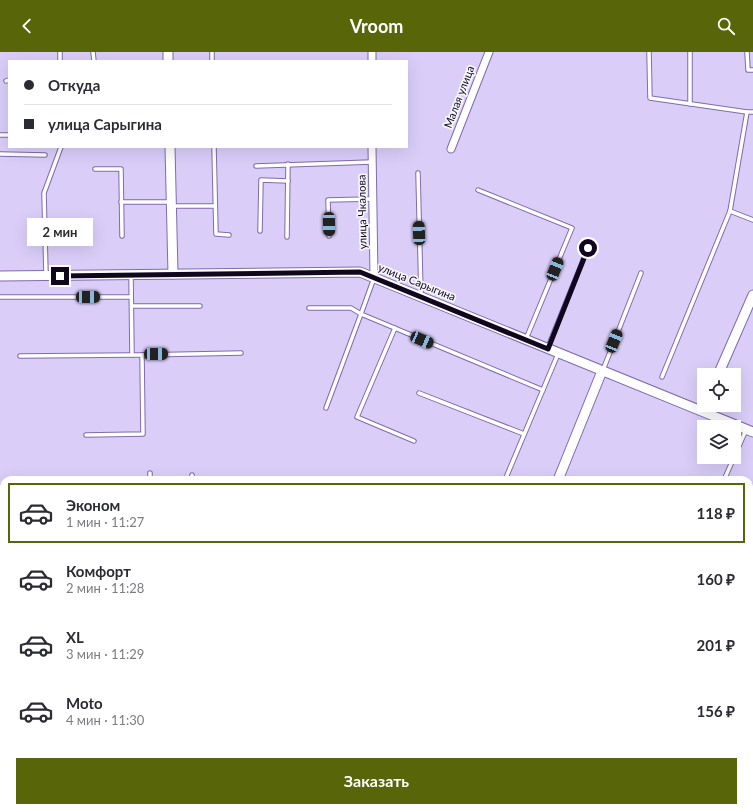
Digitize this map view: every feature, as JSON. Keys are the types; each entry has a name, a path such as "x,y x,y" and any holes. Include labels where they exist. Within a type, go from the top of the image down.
{"street":[{"name":"Малая улица","path":"451,149 479,72 489,52"},
{"path":"170,148 173,274"},
{"name":"улица Чкалова","path":"372,148 374,277"},
{"name":"улица Сарыгина","path":"0,276 360,272 602,371 697,405"},
{"path":"721,368 753,295"},
{"path":"560,476 602,371"},
{"name":"улица Сарыгина","path":"712,412 750,431"}],"lane":[{"path":"649,52 650,98 753,112"},
{"path":"690,52 690,104"},
{"path":"747,52 748,70 753,70"},
{"path":"662,377 730,211 747,112"},
{"path":"46,276 44,192 61,148"},
{"path":"214,148 216,234 229,235"},
{"path":"0,154 44,155"},
{"path":"256,166 372,162"},
{"path":"287,237 288,164"},
{"path":"95,170 121,170 122,236"},
{"path":"418,174 421,296"},
{"path":"260,231 261,180 288,181"},
{"path":"478,190 572,228 526,340"},
{"path":"329,236 328,200 372,199"},
{"path":"121,202 215,206"},
{"path":"730,211 753,220"},
{"path":"548,349 588,248"},
{"path":"602,371 641,273"},
{"path":"131,275 132,355"},
{"path":"326,408 374,277"},
{"path":"0,297 132,297"},
{"path":"132,306 200,306"},
{"path":"309,308 351,308 361,314 543,390"},
{"path":"395,328 357,417 414,441"},
{"path":"507,476 558,353"},
{"path":"20,356 241,354"},
{"path":"86,435 143,434 142,355"},
{"path":"420,394 524,434"},
{"path":"726,476 750,431"}],"route":[{"path":"60,276 360,272 548,349 588,248"}]}
